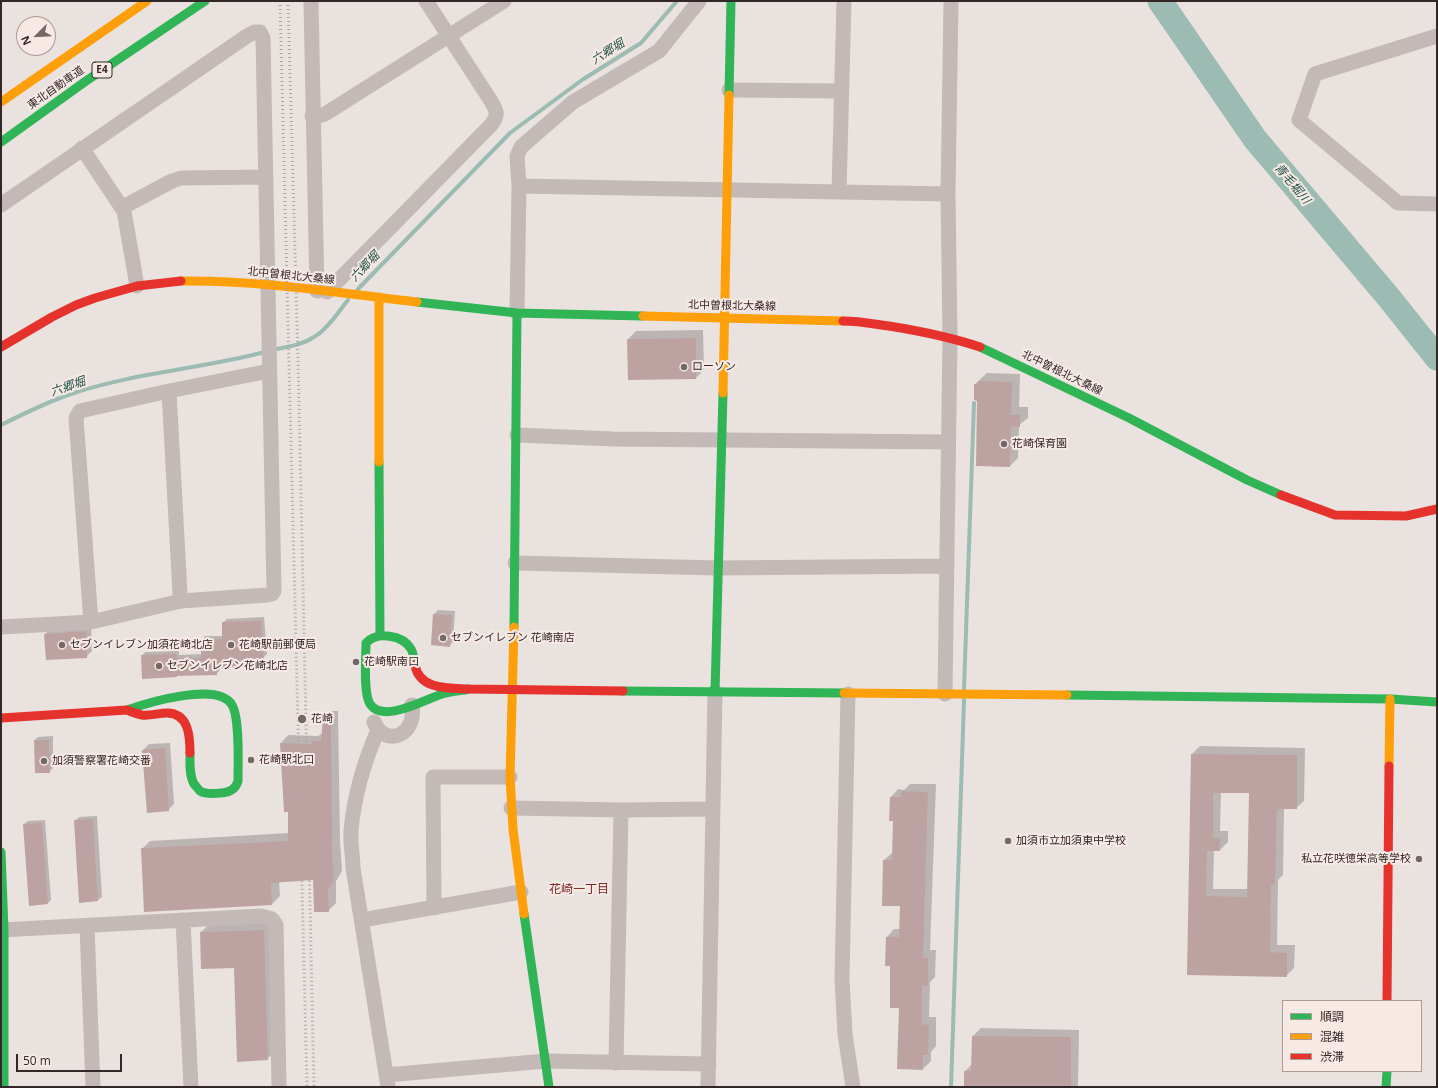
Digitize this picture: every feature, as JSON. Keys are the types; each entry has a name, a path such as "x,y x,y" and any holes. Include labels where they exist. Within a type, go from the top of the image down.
{"main road":[{"name":"東北自動車道","path":"1,102 147,1"},
{"name":"東北自動車道","path":"1,142 86,81 205,1"},
{"path":"715,692 725,318 728,90 731,1"},
{"name":"北中曽根北大桑線","path":"1,346 76,305 137,286 174,282 209,281 268,285 517,313 856,321 913,330 950,338 986,350 1129,418 1247,480 1289,499 1335,515 1406,516 1437,509"},
{"path":"379,297 380,636"},
{"path":"517,313 516,563 510,777 511,808 528,952 549,1087"},
{"path":"469,689 439,694 412,705 391,711 379,710 371,704 368,694 366,643 371,638 380,636 400,640 413,650 418,673 424,682 469,689 1390,699 1437,702"},
{"path":"1,718 127,710 142,704 194,694 220,695 227,698 234,706 236,719 237,786 228,792 203,793 198,790 192,777 187,725 182,718 177,714 172,713 145,715 127,710"},
{"path":"1387,1000 1390,699"},
{"path":"1,852 4,1087"},
{"path":"1386,1072 1386,1087"}],"street":[{"path":"311,1 312,116 328,292"},
{"path":"328,292 491,125 496,118 497,112 491,101 426,1"},
{"path":"312,116 325,114 504,1"},
{"path":"517,313 519,186 517,156 520,147 573,102 659,51 699,1"},
{"path":"839,192 844,1"},
{"path":"944,694 950,338 948,194 952,1"},
{"path":"1,205 247,36 255,32 260,32 263,38 274,591 272,594 267,595 182,601 91,622 1,627"},
{"path":"1437,36 1314,74 1298,120 1398,204 1437,204"},
{"path":"728,90 842,91"},
{"path":"82,148 123,207 137,286"},
{"path":"123,207 172,181 181,178 266,178"},
{"path":"519,186 948,194"},
{"path":"91,622 76,418 80,411 269,366"},
{"path":"169,391 180,594 182,601"},
{"path":"516,435 613,439 948,442"},
{"path":"516,563 718,568 946,566"},
{"path":"708,1087 715,692"},
{"path":"848,694 842,979 845,1034 853,1087"},
{"path":"371,704 372,716 378,730 384,734 392,736 405,732 412,722 412,705"},
{"path":"378,730 362,774 351,832 353,868 387,1081 546,1060 616,1063 709,1064"},
{"path":"434,908 433,777 510,777"},
{"path":"511,808 621,810 713,809"},
{"path":"616,1063 621,810"},
{"path":"362,920 521,892"},
{"path":"3,930 261,916 272,919 276,925 279,1087"},
{"path":"184,920 191,1087"},
{"path":"87,926 93,1087"}],"building":[{"path":"696,338 696,379 628,380 627,339"},
{"path":"978,381 1012,382 1011,415 1020,415 1020,427 1011,426 1010,467 976,466 977,401 974,400 974,384 978,384"},
{"path":"433,614 452,615 450,647 431,645"},
{"path":"261,621 264,659 239,660 239,667 217,668 217,675 142,679 141,655 176,654 176,658 201,658 201,640 222,639 222,622"},
{"path":"86,631 87,658 46,660 44,634"},
{"path":"323,718 331,718 332,849 334,880 328,890 329,912 314,912 313,880 271,883 272,905 144,912 141,848 288,841 288,812 284,812 280,743 312,744 312,741 321,741"},
{"path":"34,740 49,740 50,773 35,773"},
{"path":"165,748 169,811 147,813 142,750"},
{"path":"1191,754 1297,755 1297,809 1277,809 1275,884 1271,884 1270,952 1287,953 1287,977 1187,975","holes":["1213,793 1249,793 1247,897 1206,896 1207,851 1220,851 1220,838 1213,838"]},
{"path":"901,791 928,792 923,958 928,958 928,986 922,986 922,1024 929,1025 928,1055 923,1055 923,1070 897,1069 899,1008 890,1008 890,966 885,966 886,937 899,937 900,906 882,906 883,860 892,860 893,821 889,821 890,797 901,797"},
{"path":"93,819 98,901 79,903 74,820"},
{"path":"42,823 48,904 29,906 23,824"},
{"path":"264,930 268,1060 237,1062 234,968 201,969 200,932"},
{"path":"972,1036 1071,1037 1071,1087 964,1087 964,1071 971,1071"}],"waterway":[{"name":"六郷堀","path":"358,289 510,133 582,80 641,43 677,1"},
{"name":"青毛堀川","path":"1160,1 1255,139 1390,299 1437,358"},
{"name":"六郷堀","path":"272,350 299,344 319,334 348,300"},
{"name":"六郷堀","path":"1,425 68,395 117,381 216,363 265,352"},
{"path":"964,689 974,403"},
{"path":"951,1087 964,700"}],"railway":[{"path":"280,1 307,1087"},
{"path":"288,1 298,358 314,1087"}],"traffic: fast":[{"path":"1,142 86,81 205,1"},
{"path":"729,95 731,1"},
{"path":"417,302 517,313 643,316"},
{"path":"514,627 517,313"},
{"path":"980,347 1129,418 1247,480 1281,495"},
{"path":"715,692 723,393"},
{"path":"379,462 380,636"},
{"path":"415,665 411,649 402,640 390,636 383,636 371,639 366,643 366,692 370,704 376,710 384,712 394,711 416,705 445,693 469,689"},
{"path":"623,691 844,693"},
{"path":"127,710 165,699 198,694 224,698 232,705 235,711 238,742 238,781 236,786 230,791 222,793 207,793 200,791 194,784 191,777 190,753"},
{"path":"1067,695 1390,699 1437,702"},
{"path":"1,852 4,930 4,1087"},
{"path":"524,914 549,1087"},
{"path":"1386,1087 1387,1072"}],"traffic: slow":[{"path":"1,102 147,1"},
{"path":"723,393 729,95"},
{"path":"181,281 211,281 270,285 417,302"},
{"path":"379,297 379,462"},
{"path":"643,316 843,321"},
{"path":"514,627 510,777 513,829 524,914"},
{"path":"844,693 1067,695"},
{"path":"1389,766 1390,699"}],"traffic: jam":[{"path":"1,347 52,317 76,305 95,298 137,286 181,281"},
{"path":"843,321 912,330 946,337 980,347"},
{"path":"1281,495 1335,515 1406,516 1437,509"},
{"path":"415,665 422,679 444,688 623,691"},
{"path":"1,718 127,710 142,715 167,713 174,714 180,717 187,727 190,740 190,753"},
{"path":"1387,1000 1389,766"}],"place":[{"name":"ローソン","path":"684,367"},
{"name":"花崎保育園","path":"1004,444"},
{"name":"セブンイレブン 花崎南店","path":"443,638"},
{"name":"セブンイレブン加須花崎北店","path":"62,645"},
{"name":"花崎駅前郵便局","path":"231,645"},
{"name":"花崎駅南口","path":"356,662"},
{"name":"セブンイレブン花崎北店","path":"159,666"},
{"name":"花崎","path":"302,719"},
{"name":"花崎駅北口","path":"251,760"},
{"name":"加須警察署花崎交番","path":"44,761"},
{"name":"加須市立加須東中学校","path":"1008,841"},
{"name":"私立花咲徳栄高等学校","path":"1419,859"}],"district":[{"name":"花崎一丁目","path":"579,890"}]}
